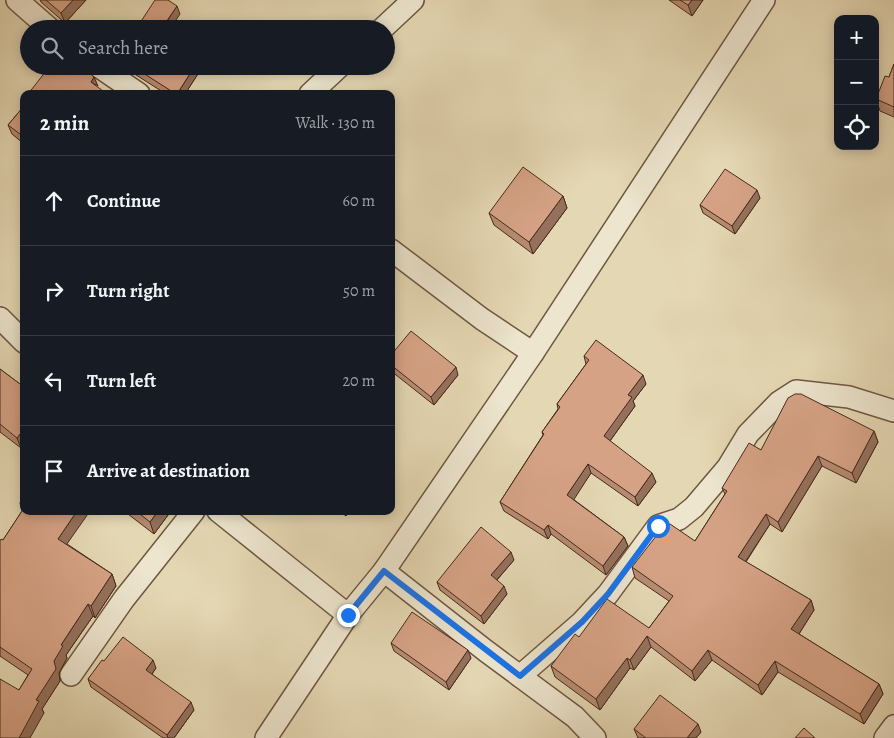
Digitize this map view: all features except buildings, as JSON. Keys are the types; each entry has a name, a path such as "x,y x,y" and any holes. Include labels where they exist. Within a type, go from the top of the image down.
{"street":[{"path":"17,0 40,20"},
{"path":"392,20 413,0"},
{"path":"266,738 348,615 384,571 533,352 764,0"},
{"path":"110,75 132,90"},
{"path":"314,90 330,75"},
{"path":"395,253 482,319 533,352"},
{"path":"0,318 20,338"},
{"path":"520,676 582,622 608,594 658,526 679,519 694,507 728,466 748,434 779,402 796,391 848,397 894,411"},
{"path":"71,675 124,599 191,515"},
{"path":"223,515 348,615"},
{"path":"384,571 575,717 595,738"},
{"path":"885,738 894,726"}],"route":[{"path":"348,615 384,571 520,676 582,622 608,594 658,526"}]}
